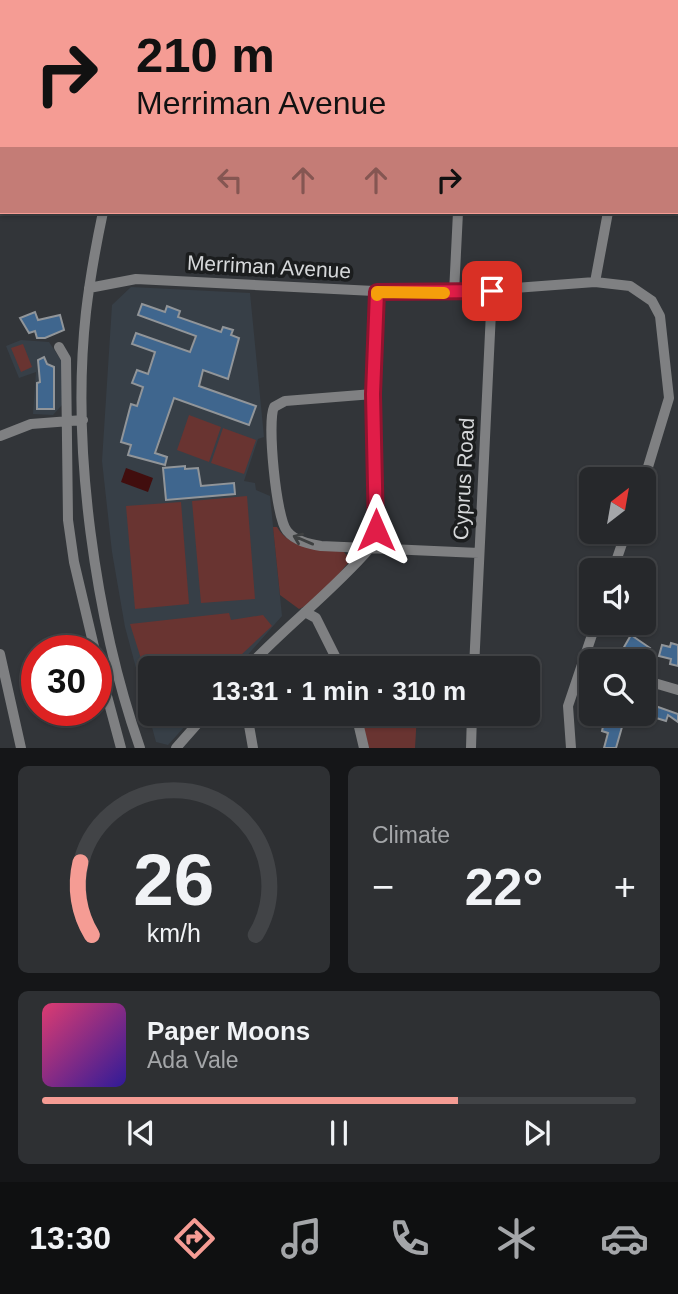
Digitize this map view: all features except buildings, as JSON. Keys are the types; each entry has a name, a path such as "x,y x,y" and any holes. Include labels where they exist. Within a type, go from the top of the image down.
{"street":[{"path":"103,214 89,288 84,345 83,420 88,502 99,578 115,656 140,748"},
{"path":"454,293 458,214"},
{"path":"595,282 608,214"},
{"name":"Merriman Avenue","path":"89,288 144,279 377,292 454,293 595,282 630,285 652,301 663,325 674,402"},
{"name":"Cyprus Road","path":"475,656 492,291"},
{"path":"259,656 305,612 317,605 370,548 377,522 373,394 377,292"},
{"path":"59,347 65,359 68,520 74,562 92,635"},
{"path":"373,394 280,402 272,410 280,513 287,532 300,540 321,546 480,554"},
{"path":"649,467 674,402"},
{"path":"0,436 31,424 83,420"},
{"path":"305,612 316,618 335,656"},
{"path":"0,654 21,748"},
{"path":"571,748 568,706 579,682"},
{"path":"656,684 678,690"},
{"path":"112,714 121,748"},
{"path":"176,748 195,726"},
{"path":"249,726 253,748"},
{"path":"359,726 364,748"},
{"path":"471,748 472,726"}],"shaded area":[{"path":"131,287 250,293 264,437 258,439 244,481 255,483 256,490 270,496 282,616 247,656 138,656 138,675 125,627 112,552 102,461 112,305"},
{"path":"21,340 49,342 63,363 62,405 53,415 33,414 36,372 19,378 6,346"},
{"path":"23,344 32,367 21,372 11,348"},
{"path":"189,415 221,427 209,462 177,450"},
{"path":"223,428 256,440 244,474 211,463"},
{"path":"126,468 153,478 148,492 121,482"},
{"path":"247,496 255,599 201,603 192,501"},
{"path":"181,502 189,604 135,609 126,506"},
{"path":"273,527 277,527 283,535 298,544 344,552 349,558 348,563 326,589 314,601 299,609 280,595"},
{"path":"229,613 231,620 263,615 272,626 240,656 140,656 130,624"},
{"path":"420,655 420,656 339,656"},
{"path":"152,726 185,726 168,745 156,742"},
{"path":"363,726 416,726 415,748 369,748"}],"slow traffic":[{"path":"377,295 377,292 444,293"}],"route":[{"path":"376,530 373,394 377,292 434,294 492,291"}]}
